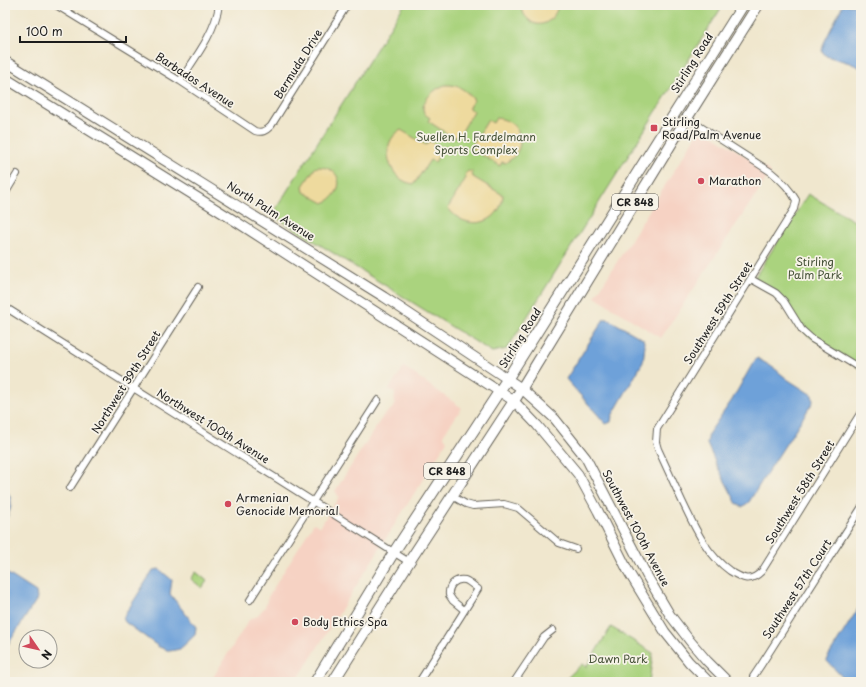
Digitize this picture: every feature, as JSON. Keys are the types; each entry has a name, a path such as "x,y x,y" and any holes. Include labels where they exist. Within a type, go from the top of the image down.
{"main road":[{"name":"Stirling Road","path":"315,682 394,552 500,391 743,5"},
{"name":"CR 848","path":"333,682 514,400 758,5"},
{"name":"North Palm Avenue","path":"5,60 333,264 521,388"},
{"path":"5,78 232,219 514,400 578,474 628,571 665,632 689,662 709,682"},
{"path":"118,149 125,136"},
{"name":"Southwest 100th Avenue","path":"521,388 554,419 586,458 647,576 670,615 707,661 728,682"}],"street":[{"name":"Barbados Avenue","path":"56,5 180,81 255,131 262,132"},
{"path":"180,81 210,33 217,17 219,5"},
{"name":"Bermuda Drive","path":"262,132 271,126 347,5"},
{"name":"Southwest 59th Street","path":"687,118 771,172 781,180 796,200 794,209 662,420 657,429 656,436 658,449 705,546 714,558 739,577 745,579 751,578"},
{"path":"5,194 17,174"},
{"path":"751,279 776,293 784,301 802,330 812,339 861,369"},
{"name":"Northwest 39th Street","path":"70,488 198,287"},
{"name":"Northwest 100th Avenue","path":"5,307 409,562"},
{"path":"250,600 378,400"},
{"name":"Southwest 58th Street","path":"751,578 757,576 762,571 861,412"},
{"path":"452,496 466,504 473,506 504,504 518,508 559,543 576,549"},
{"name":"Southwest 57th Court","path":"753,682 754,677 761,665 861,508"},
{"path":"419,682 478,589 466,581 460,580 451,585 449,595 453,601 464,610"},
{"path":"514,682 544,637 553,630"}],"shaded area":[{"path":"701,128 771,172 661,338 595,297"},
{"path":"404,367 462,408 443,435 447,441 296,682 217,682 212,679 249,620 257,616 265,607 268,597 314,523 320,527 339,497 335,491 383,416 394,407 395,393 389,389"}],"green space":[{"name":"Suellen H. Fardelmann Sports Complex","path":"404,5 723,5 507,349 492,352 272,215"},
{"name":"Stirling Palm Park","path":"808,194 861,225 861,369 807,335 784,301 753,280"},
{"path":"196,572 207,581 202,588 191,579"},
{"name":"Dawn Park","path":"611,627 653,653 649,682 565,682 569,676 582,664 586,667"}],"sand":[{"path":"519,5 558,5 557,10 551,19 543,24 538,24 527,18"},
{"path":"445,85 461,88 474,100 469,108 474,111 459,136 452,137 428,121 430,118 425,115 423,110 423,106 428,97 437,89"},
{"path":"496,118 505,120 512,124 520,137 518,151 513,158 505,163 502,162 500,166 474,150 473,144 488,120 493,123"},
{"path":"401,130 426,145 430,141 439,147 441,152 435,162 430,160 414,184 405,182 398,177 389,161 389,144 394,136"},
{"path":"315,168 327,168 333,171 339,181 336,193 331,199 324,203 304,192 303,186"},
{"path":"468,171 472,172 473,177 503,195 501,205 496,213 489,219 481,222 472,223 463,220 455,216 448,208 466,178 465,174"}],"water":[{"path":"843,5 861,5 861,68 826,56 822,51 824,43"},
{"path":"604,319 608,319 643,339 645,345 643,362 612,416 611,422 606,424 566,379"},
{"path":"757,358 812,395 813,402 749,502 742,507 737,504 707,444 709,433 732,400"},
{"path":"5,489 10,496 11,504 5,520"},
{"path":"159,569 172,580 170,594 196,627 195,635 180,649 170,651 159,647 125,622 123,618 153,570"},
{"path":"5,572 36,592 37,599 5,649"},
{"path":"861,604 861,682 847,682 826,660"}],"place":[{"name":"Stirling Road/Palm Avenue","path":"654,128"},
{"name":"Marathon","path":"701,181"},
{"name":"Armenian Genocide Memorial","path":"228,504"},
{"name":"Body Ethics Spa","path":"295,622"}]}
